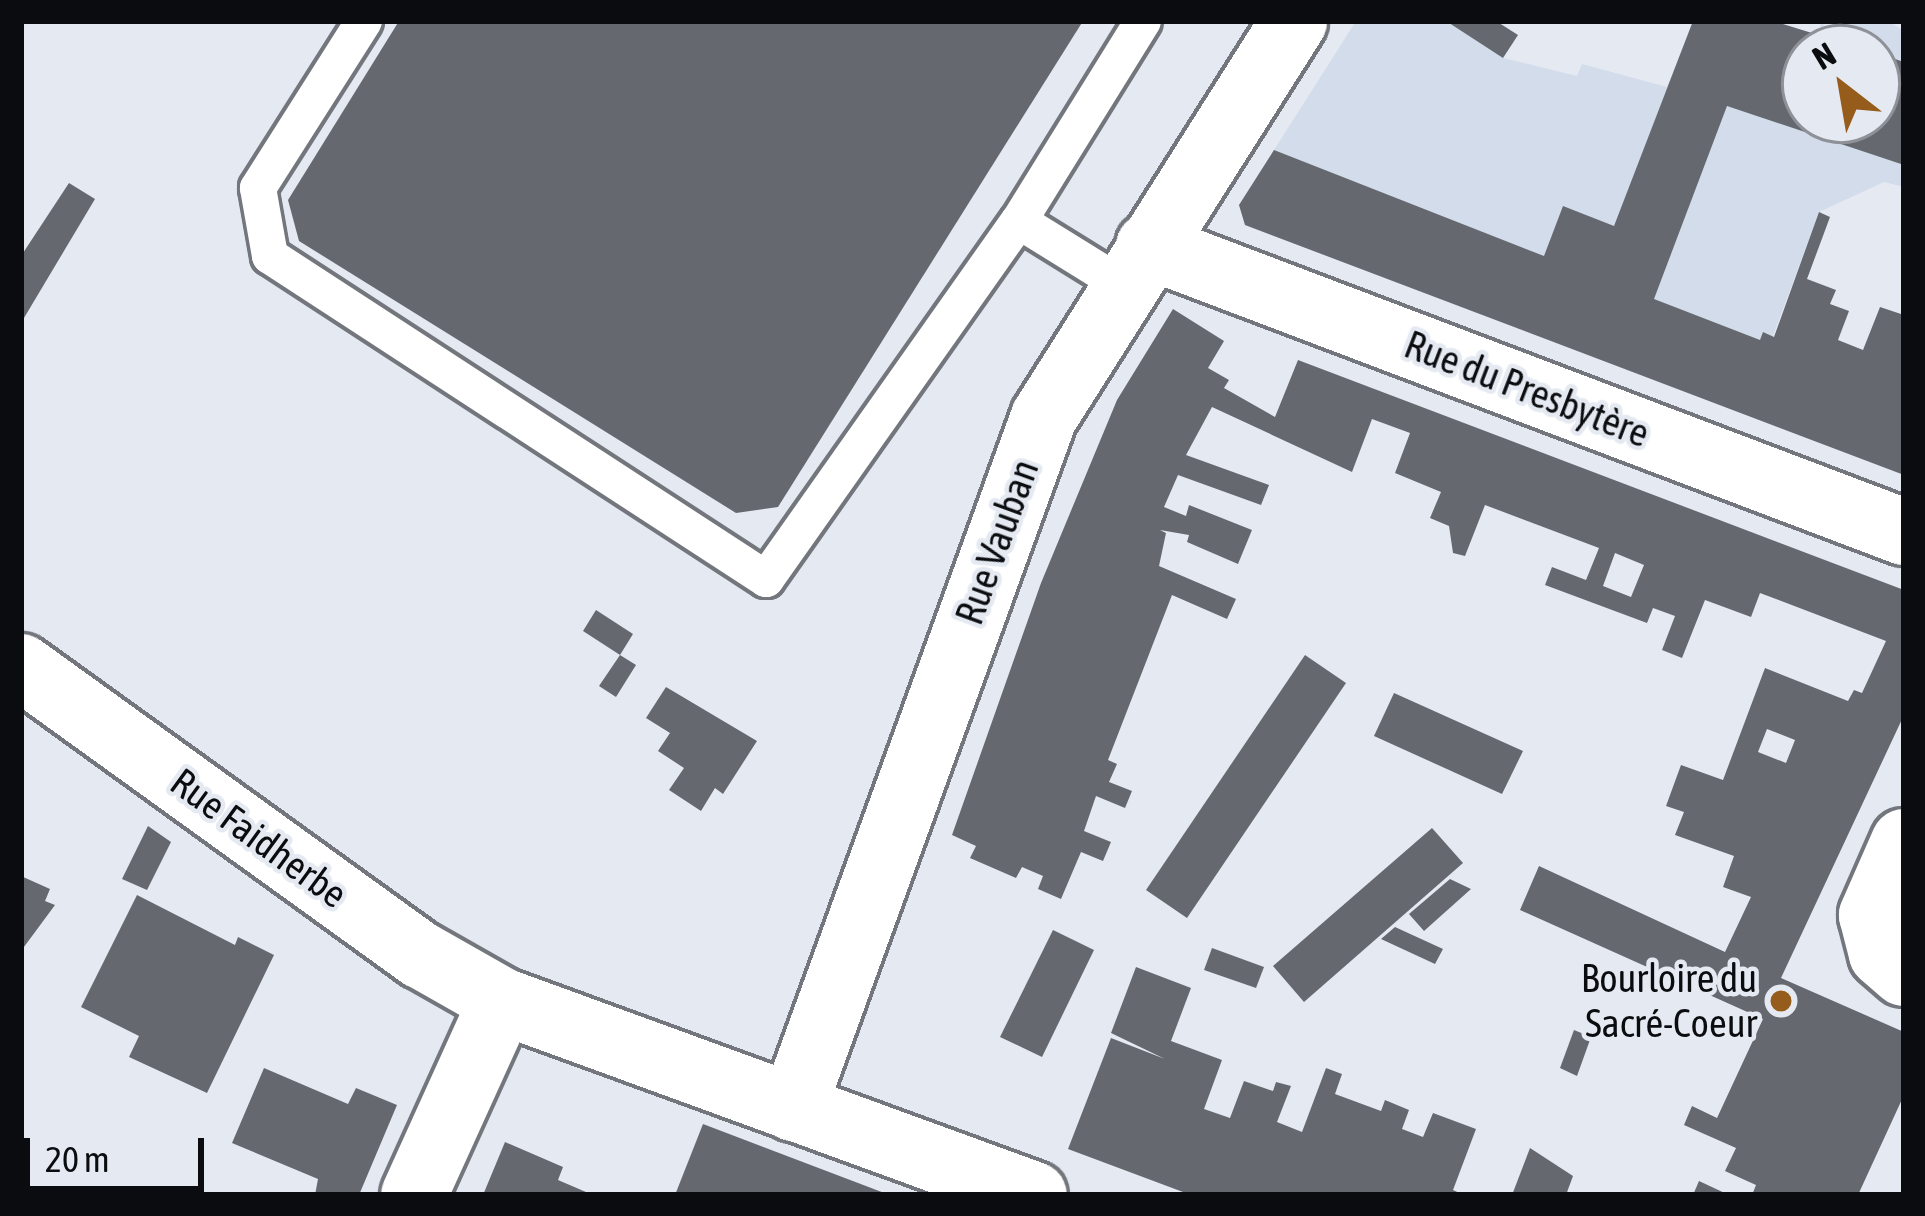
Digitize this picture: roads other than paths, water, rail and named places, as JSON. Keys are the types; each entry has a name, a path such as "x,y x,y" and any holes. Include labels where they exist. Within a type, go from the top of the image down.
{"street":[{"name":"Rue Vauban","path":"794,1108 1016,482 1045,418 1294,21"},
{"name":"Rue du Presbytère","path":"1137,266 1904,532"},
{"name":"Rue Faidherbe","path":"21,667 421,955 502,1001 1034,1195"},
{"path":"1904,842 1872,915 1882,954 1904,974"},
{"path":"414,1195 502,1001"}],"lane":[{"path":"364,21 258,188 270,256 766,579 1019,221 1143,21"},
{"path":"1019,221 1137,266"}],"place":[{"name":"Bourloire du Sacré-Coeur","path":"1781,1001"}]}
